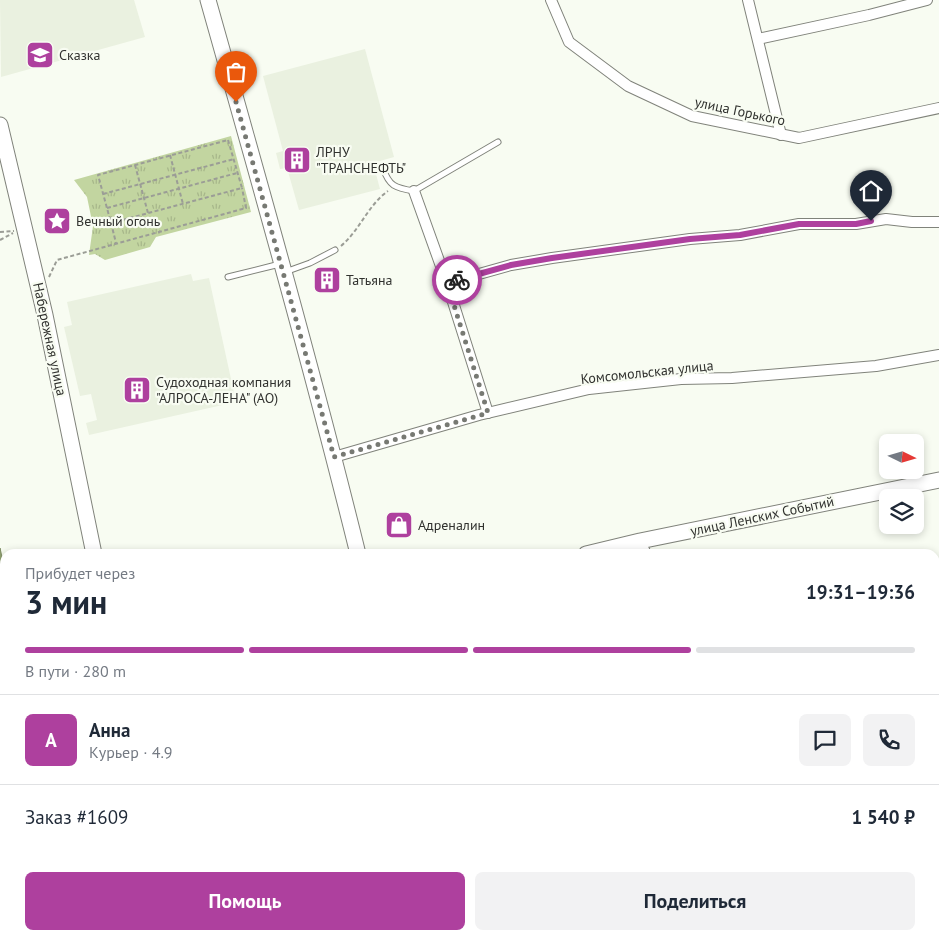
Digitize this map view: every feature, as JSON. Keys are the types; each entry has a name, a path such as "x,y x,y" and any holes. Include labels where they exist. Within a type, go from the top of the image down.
{"street":[{"path":"208,0 283,268 357,549"},
{"name":"улица Горького","path":"551,0 569,42 628,86 692,116 799,138 939,108"},
{"path":"748,0 781,135"},
{"path":"758,39 927,0"},
{"name":"Набережная улица","path":"0,124 38,283 93,549"},
{"path":"414,191 447,283 488,413"},
{"path":"447,283 511,265 690,239 740,235 799,224 856,224 886,218 912,222 939,222"},
{"name":"Комсомольская улица","path":"334,457 488,413 589,390 681,379 732,378 876,366 939,355"},
{"name":"улица Ленских Событий","path":"627,549 643,547 939,480"}],"lane":[{"path":"383,168 386,178 394,186 414,191 498,142"},
{"path":"228,277 305,266 335,250"}],"path":[{"path":"38,283 48,280 57,260 246,208 228,140 98,175 116,243"},
{"path":"170,155 183,204"},
{"path":"103,194 234,159"},
{"path":"135,165 148,213"},
{"path":"107,208 237,173"},
{"path":"335,250 349,238 379,199 394,186"},
{"path":"111,223 242,188"},
{"path":"0,232 17,231 0,240"}],"shaded area":[{"name":"Сказка","path":"0,0 134,0 145,37 1,77"},
{"path":"365,49 394,157 373,163 380,189 299,210 287,168 280,169 276,153 283,151 263,76"},
{"path":"191,274 193,281 209,278 236,402 89,435 86,423 97,420 91,394 80,396 64,327 72,325 67,302"}],"green space":[{"path":"231,136 251,212 156,237 150,247 105,260 95,254 89,255 93,226 87,197 74,180"}],"way so far":[{"path":"236,102 265,201 334,457 488,413 447,283 457,280"}],"place":[{"name":"Сказка","path":"40,55"},
{"name":"ЛРНУ \"ТРАНСНЕФТЬ\"","path":"297,160"},
{"name":"Вечный огонь","path":"57,221"},
{"name":"Татьяна","path":"327,280"},
{"name":"Судоходная компания \"АЛРОСА-ЛЕНА\" (АО)","path":"137,390"},
{"name":"Адреналин","path":"399,525"}],"route":[{"path":"457,280 511,265 552,258 690,239 740,235 799,224 856,224 871,221"}]}
